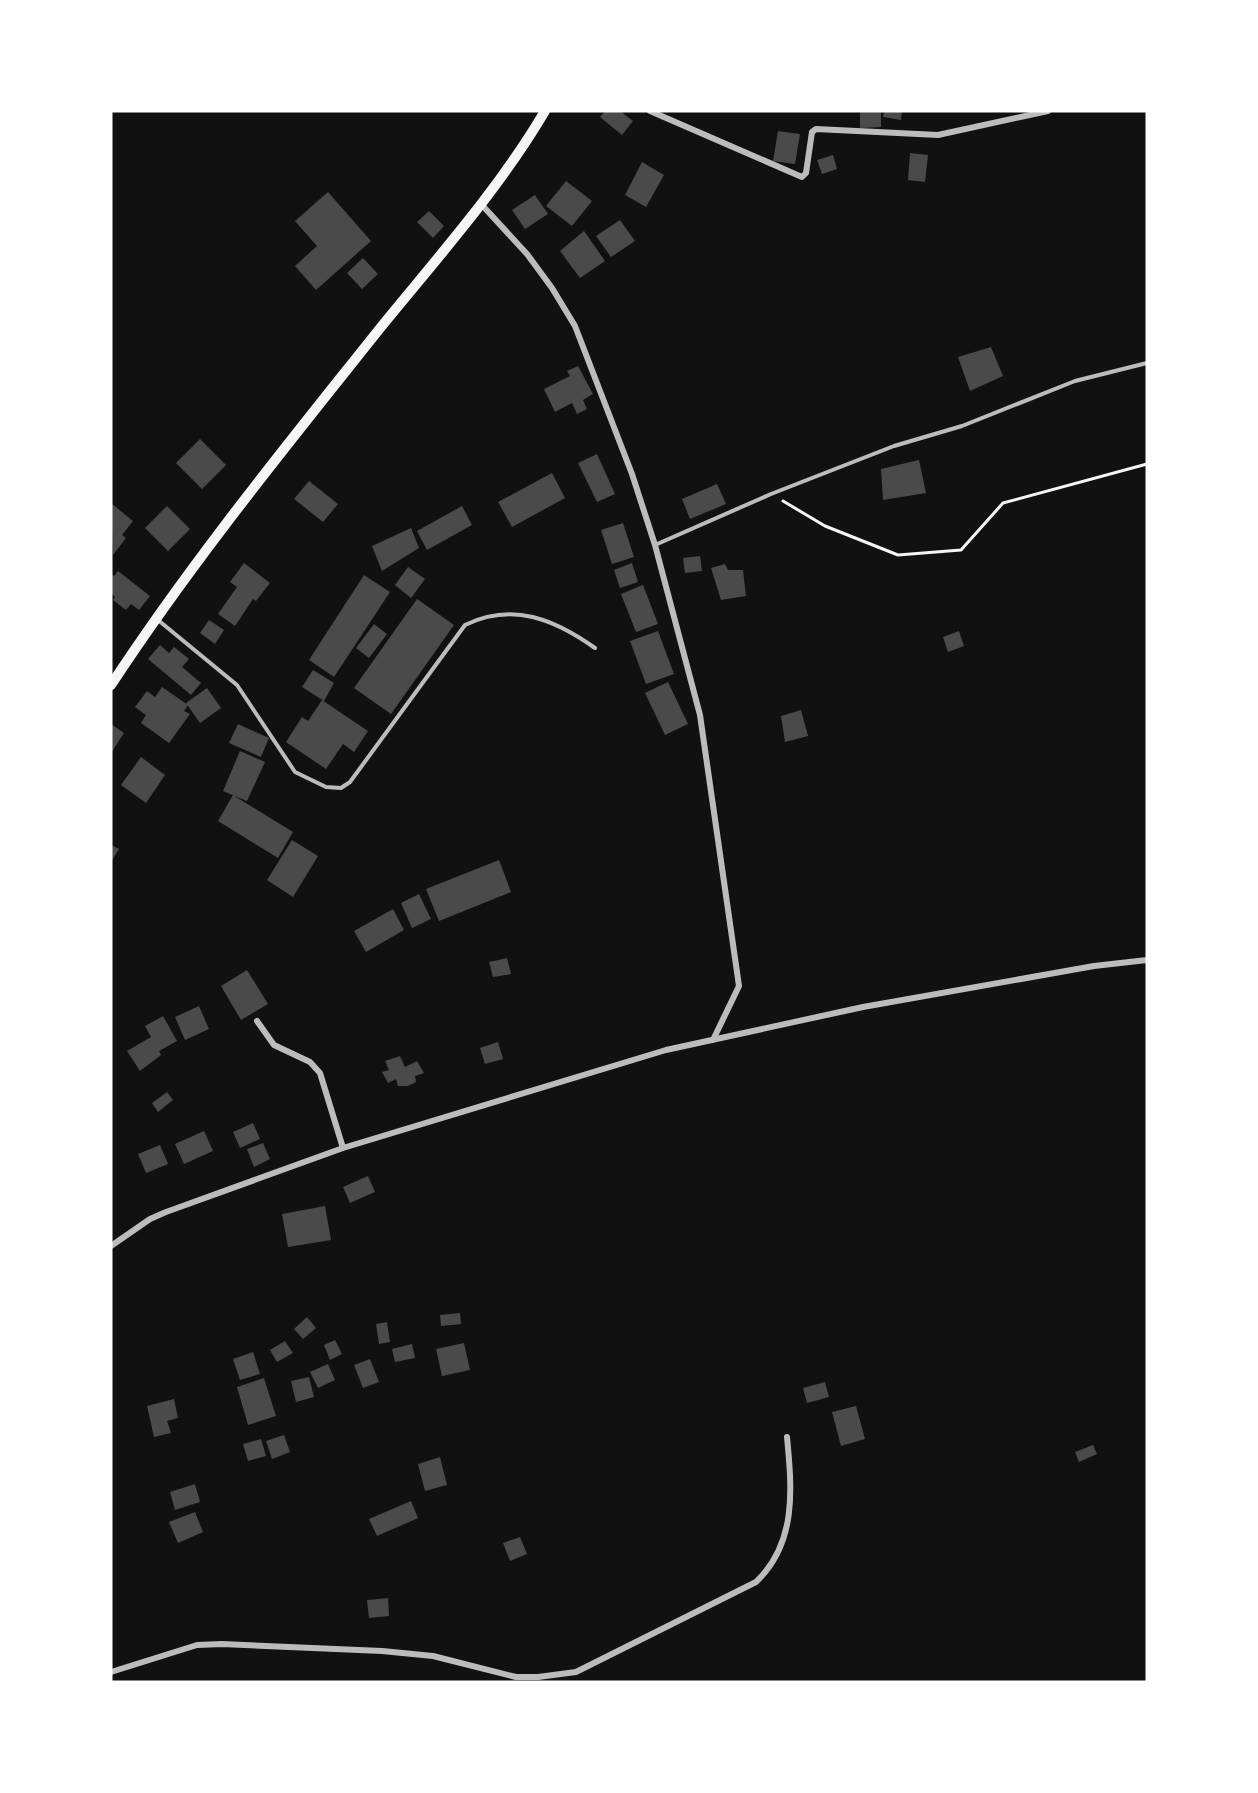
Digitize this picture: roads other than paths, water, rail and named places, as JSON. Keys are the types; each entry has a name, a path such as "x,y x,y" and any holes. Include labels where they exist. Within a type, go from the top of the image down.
{"main road":[{"path":"111,685 155,617 264,473 481,204 525,144 545,111"}],"street":[{"path":"650,111 802,177 806,173 812,132 817,129 938,135 1048,111"},
{"path":"481,204 527,254 552,288 575,326 632,474 655,545 700,715 739,986 713,1040"},
{"path":"111,1246 150,1219 166,1212 344,1148 666,1050 863,1006 1094,966 1147,960"},
{"path":"257,1021 274,1045 315,1067 344,1148"},
{"path":"111,1672 197,1645 222,1644 382,1651 433,1656 516,1677 576,1672 756,1582 767,1572 776,1560 786,1532 792,1491 787,1437"}],"lane":[{"path":"655,545 771,494 894,446 962,426 1075,381 1147,363"},
{"path":"155,617 237,685 296,772 326,788 341,788 350,782 465,625 502,613 532,615 570,630 595,648"}]}
